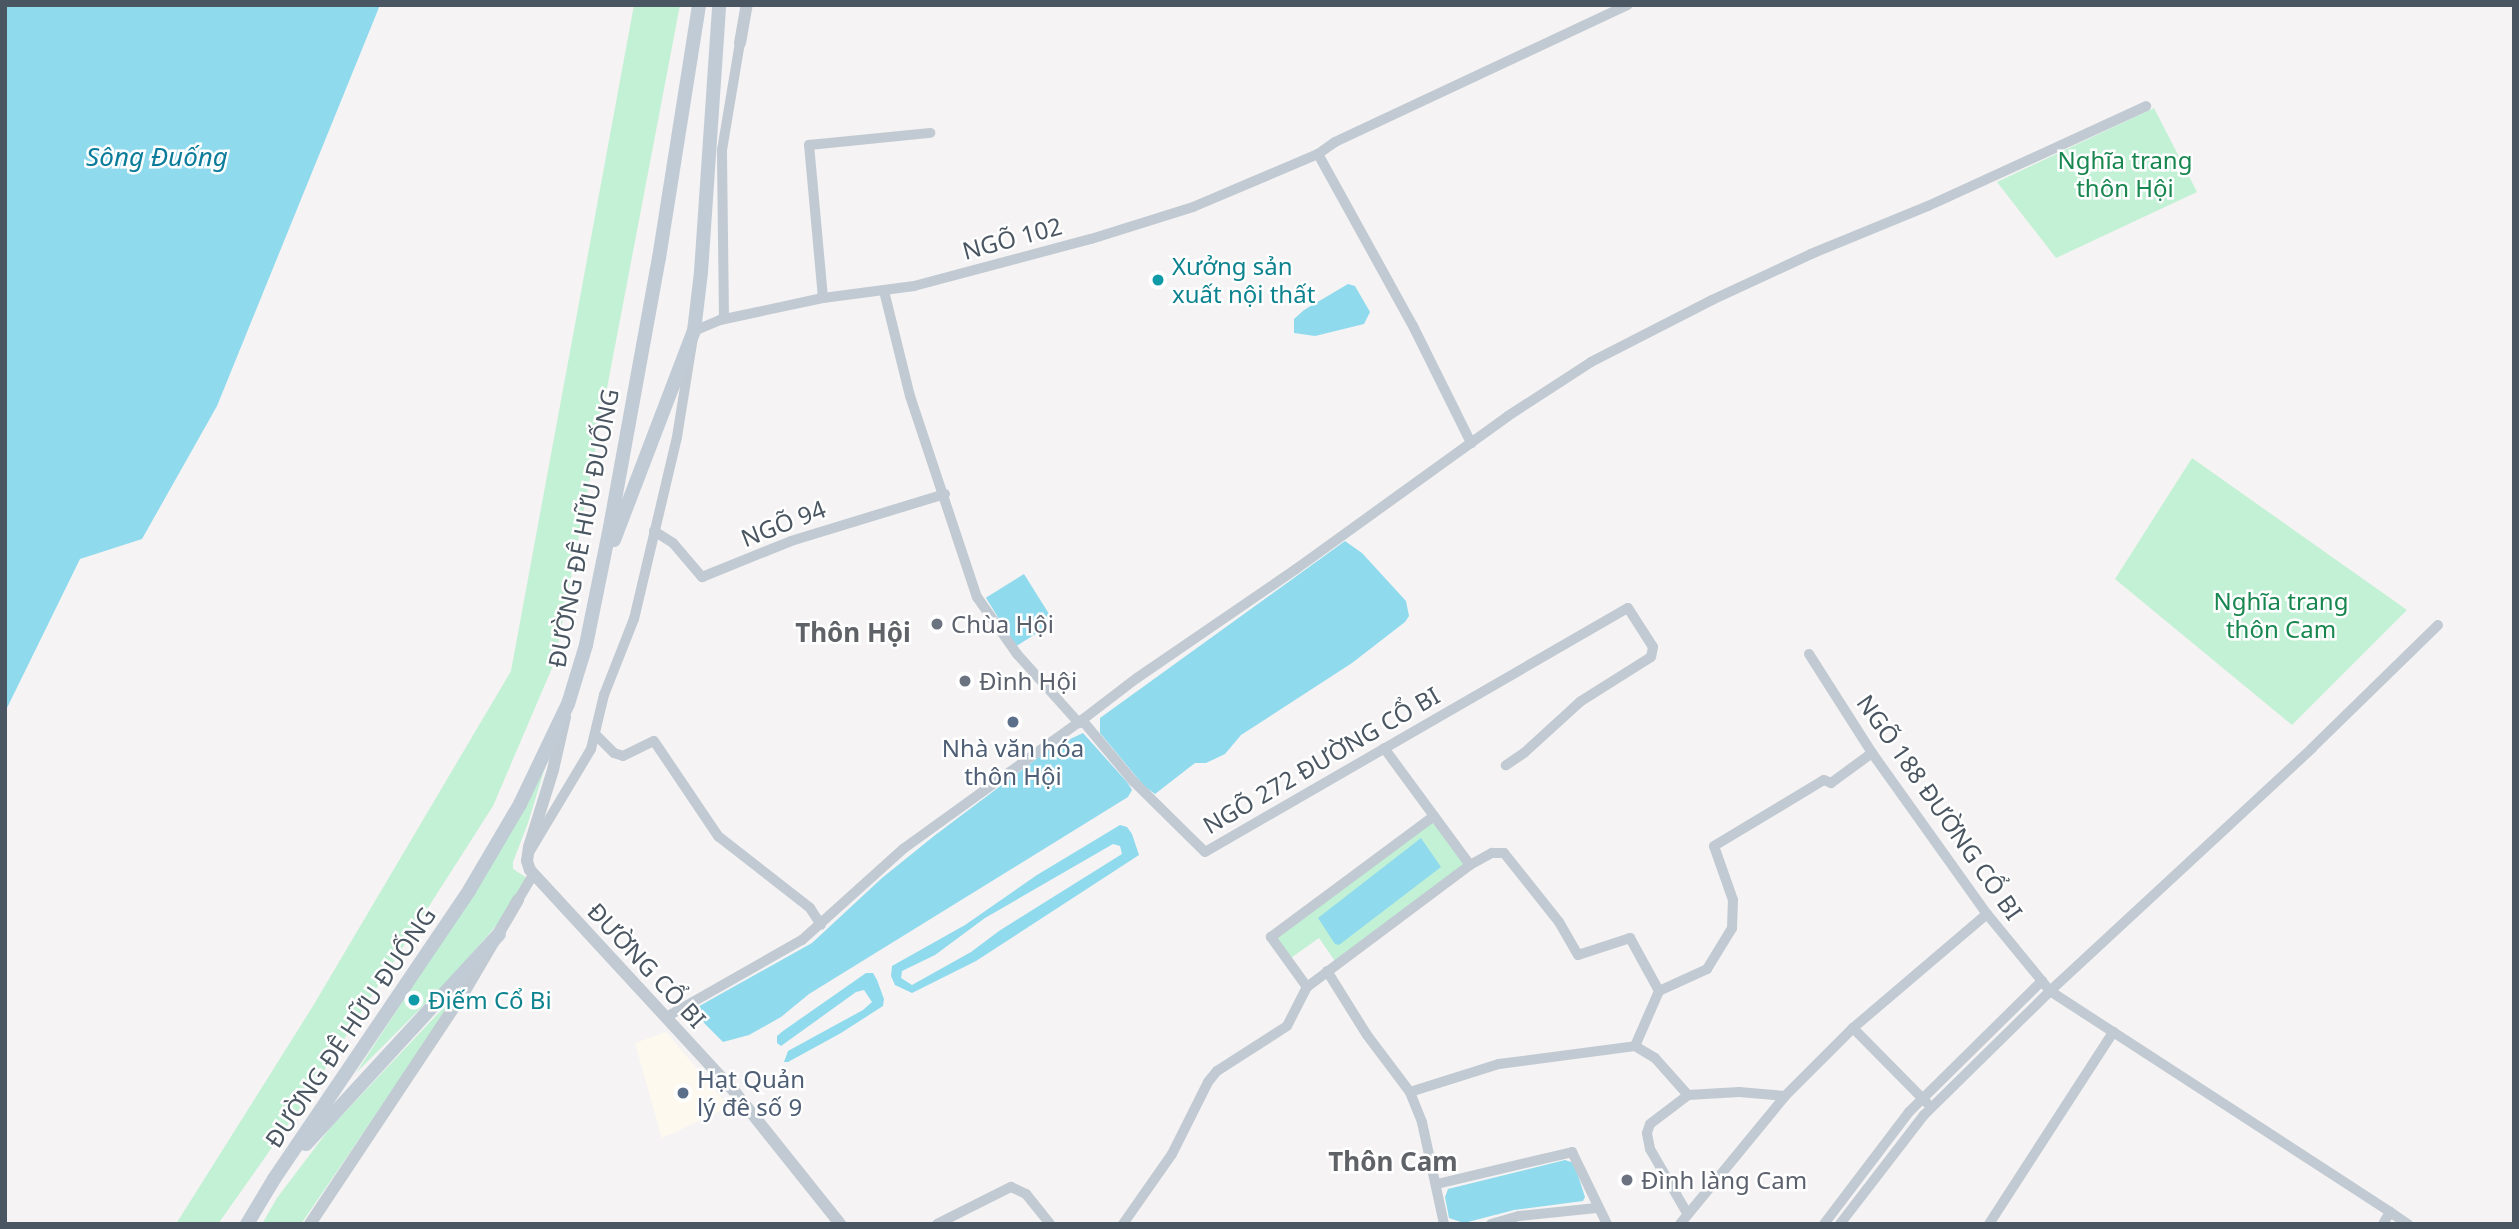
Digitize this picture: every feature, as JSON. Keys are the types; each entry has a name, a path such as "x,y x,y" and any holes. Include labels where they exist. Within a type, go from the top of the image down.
{"main road":[{"name":"ĐƯỜNG ĐÊ HỮU ĐUỐNG","path":"247,1224 274,1179 466,896 520,804 568,704 586,645 600,578 659,258 699,5"},
{"path":"600,578 694,331 701,272 719,5"},
{"path":"274,1179 499,934"}],"street":[{"path":"724,319 722,150 747,5"},
{"name":"NGÕ 102","path":"694,331 724,319 823,298 884,291 1091,239 1226,195 1318,154 1335,142 1628,5"},
{"path":"667,1016 785,952 821,925 903,849 1081,721 1136,678 1591,362 1712,300 2011,170 2146,106"},
{"path":"823,298 809,145 930,133"},
{"path":"1318,154 1413,326 1471,443"},
{"path":"884,291 910,396 945,494 977,597 1017,654 1081,721"},
{"path":"527,856 559,807 591,749 604,695 634,619 683,405 694,331"},
{"name":"NGÕ 94","path":"654,531 673,543 702,577 832,527 945,494"},
{"name":"NGÕ 272 ĐƯỜNG CỔ BI","path":"1081,721 1133,781 1205,852 1628,608 1654,649 1648,659 1581,701 1524,753 1506,765"},
{"path":"1840,1224 1932,1107 2050,991 2312,748 2438,625"},
{"name":"NGÕ 188 ĐƯỜNG CỔ BI","path":"1809,654 1872,753 1987,914 2050,991 2408,1224"},
{"path":"527,856 553,770 568,704"},
{"path":"595,734 618,756 629,755 654,741 718,836 810,908 821,925"},
{"path":"1384,748 1470,865"},
{"path":"1635,1046 1659,991 1707,969 1732,928 1733,900 1714,846 1824,780 1831,783 1872,753"},
{"path":"1307,986 1271,937 1434,816"},
{"path":"1123,1224 1172,1154 1208,1082 1217,1071 1287,1026 1307,986 1470,865 1492,853 1504,853 1559,922 1578,955 1630,939 1659,991"},
{"name":"ĐƯỜNG CỔ BI","path":"527,856 533,874 734,1091 840,1224"},
{"path":"310,1224 463,994 533,874"},
{"path":"1680,1224 1785,1096 1853,1028 1987,914"},
{"path":"1327,971 1367,1035 1410,1093 1422,1122 1444,1224"},
{"path":"1824,1224 1921,1099 2042,981"},
{"path":"1853,1028 1921,1099 1932,1107"},
{"path":"1989,1224 2113,1032"},
{"path":"1410,1093 1499,1064 1635,1046 1654,1058 1688,1096"},
{"path":"1687,1213 1650,1149 1647,1133 1650,1124 1688,1096 1739,1092 1785,1096"},
{"path":"1437,1185 1572,1152 1607,1224"},
{"path":"937,1224 1011,1187 1026,1194 1050,1224"},
{"path":"1491,1224 1519,1216 1597,1208"},
{"path":"2383,1224 2390,1212"}],"shaded area":[{"name":"Hạt Quản lý đê số 9","path":"666,1032 729,1107 662,1138 635,1043"}],"green space":[{"path":"634,5 680,5 555,661 493,806 302,1105 218,1224 176,1224 313,1006 511,671"},
{"name":"Nghĩa trang thôn Hội","path":"2154,108 2197,192 2056,258 1997,182"},
{"name":"Nghĩa trang thôn Cam","path":"2192,458 2407,610 2292,725 2115,579"},
{"path":"550,751 513,862 513,869 527,878 501,920 450,979 356,1073 491,865"},
{"path":"1434,816 1470,865 1337,964 1319,938 1288,960 1271,937"},
{"path":"463,987 301,1224 262,1224 277,1198 330,1128"}],"water":[{"name":"Sông Đuống","path":"5,5 380,5 217,406 142,539 80,559 5,712"},
{"path":"1348,284 1355,286 1370,312 1364,324 1315,336 1294,333 1294,319 1304,310"},
{"path":"1345,541 1362,553 1406,601 1409,616 1405,622 1352,663 1241,735 1225,754 1206,763 1195,763 1155,794 1144,786 1100,733 1100,718"},
{"path":"1024,574 1054,622 1016,646 986,598"},
{"path":"1083,733 1127,782 1132,790 1128,797 809,994 781,1017 749,1035 723,1042 705,1024 694,1009 812,943 882,878 934,836 1051,748"},
{"path":"1120,825 1127,827 1132,834 1139,855 976,961 912,993 895,985 891,976 892,966 965,925 1037,875","holes":["1113,844 1120,846 1122,854 999,931 971,952 912,985 901,978 902,971 935,955 985,918"]},
{"path":"1421,838 1441,867 1339,945 1335,944 1318,918"},
{"path":"866,973 873,973 877,980 884,999 883,1006 841,1033 784,1062 788,1051 863,1010 872,1002 864,990 856,992 781,1046 777,1043 777,1036 783,1031"},
{"path":"1565,1160 1574,1163 1585,1197 1583,1201 1514,1210 1464,1223 1449,1218 1445,1197 1448,1189"}],"place":[{"name":"Xưởng sản xuất nội thất","path":"1158,280"},
{"name":"Chùa Hội","path":"937,624"},
{"name":"Đình Hội","path":"965,681"},
{"name":"Nhà văn hóa thôn Hội","path":"1013,722"},
{"name":"Điếm Cổ Bi","path":"414,1000"},
{"name":"Hạt Quản lý đê số 9","path":"683,1093"},
{"name":"Đình làng Cam","path":"1627,1180"}],"district":[{"name":"Thôn Hội","path":"853,633"},
{"name":"Thôn Cam","path":"1393,1162"}]}
